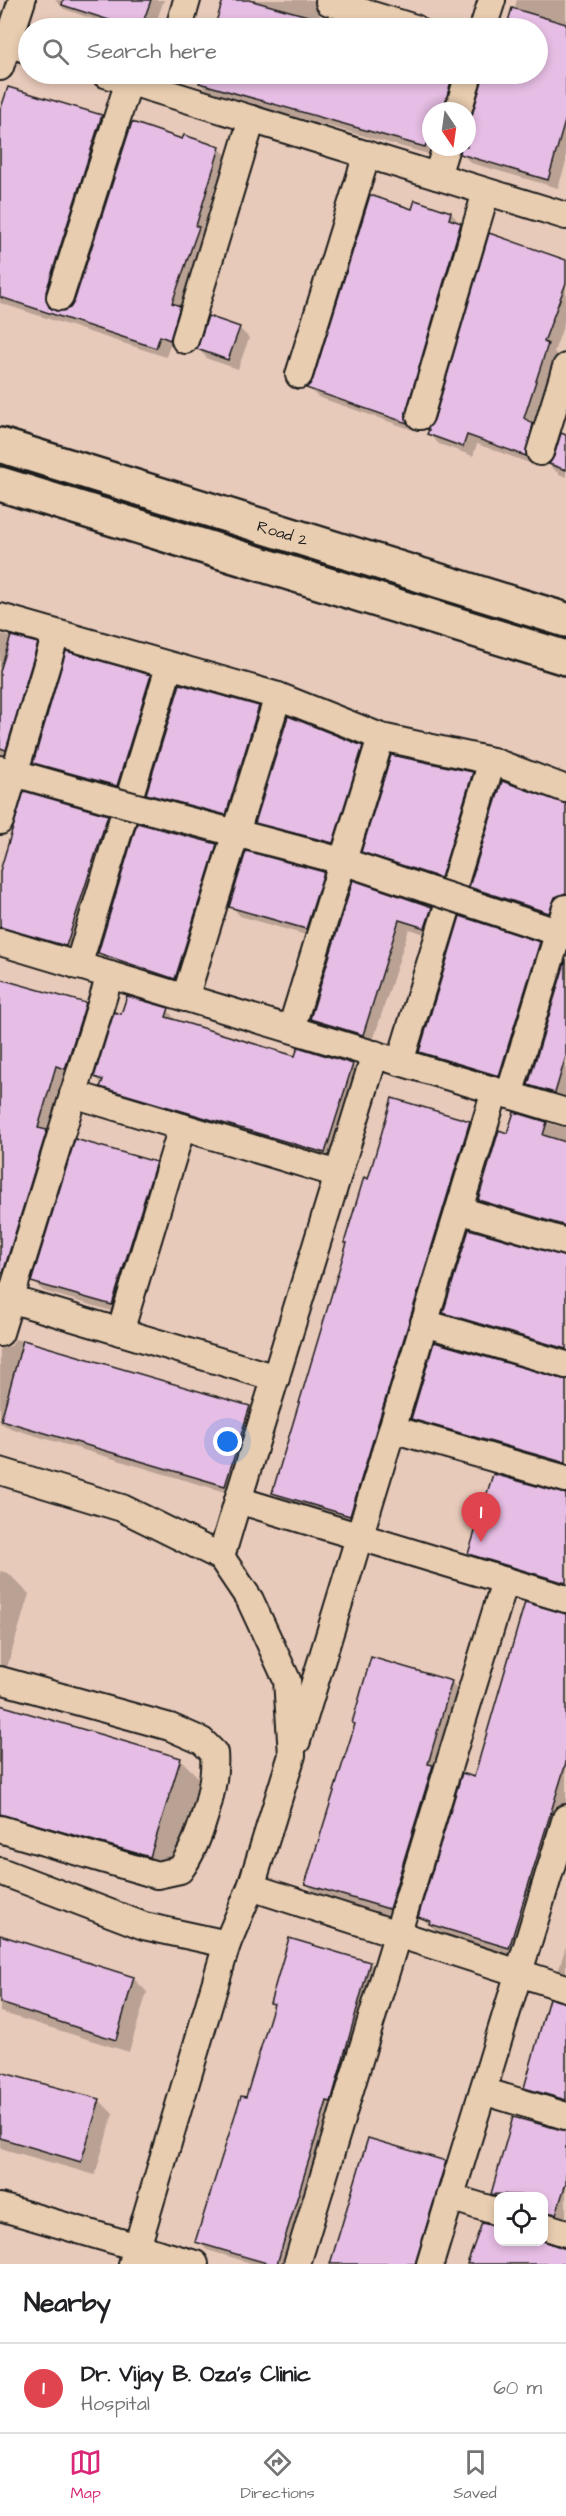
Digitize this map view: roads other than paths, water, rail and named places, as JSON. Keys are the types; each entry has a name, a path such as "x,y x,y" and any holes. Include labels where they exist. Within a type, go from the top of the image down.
{"street":[{"path":"19,18 22,0"},
{"path":"181,18 187,0"},
{"path":"486,18 492,0"},
{"path":"327,1 382,18"},
{"path":"12,53 18,21"},
{"path":"60,297 115,84"},
{"path":"168,84 252,119 486,192 564,209"},
{"path":"461,102 466,84"},
{"path":"185,340 252,119"},
{"path":"299,375 367,154"},
{"path":"437,176 443,156"},
{"path":"420,416 486,192"},
{"path":"540,452 566,367"},
{"name":"Road 2","path":"0,445 566,620"},
{"path":"0,484 566,658"},
{"path":"0,617 278,696 381,737 492,761 566,789"},
{"path":"0,821 7,771 56,634"},
{"path":"78,966 169,666"},
{"path":"185,998 278,696"},
{"path":"291,1029 381,737"},
{"path":"400,1062 492,761"},
{"path":"7,771 342,861 562,934"},
{"path":"135,2255 228,1944 251,1887 459,1210 562,934 566,908"},
{"path":"0,942 566,1112"},
{"path":"0,1333 110,975"},
{"path":"221,1557 375,1054"},
{"path":"73,1094 338,1174"},
{"path":"120,1332 182,1127"},
{"path":"459,1210 566,1242"},
{"path":"10,1299 276,1378"},
{"path":"424,1323 566,1365"},
{"path":"392,1429 566,1479"},
{"path":"0,1470 122,1508 221,1557 250,1600 287,1680 292,1755"},
{"path":"238,1500 566,1599"},
{"path":"297,2264 506,1581"},
{"path":"0,1680 171,1727 202,1741 214,1753 215,1770 192,1854 180,1870 157,1875 0,1829"},
{"path":"430,2264 519,1972 557,1879 566,1818"},
{"path":"0,1870 144,1926 228,1944"},
{"path":"251,1887 566,1988"},
{"path":"483,2091 566,2116"},
{"path":"450,2197 494,2211"},
{"path":"0,2207 135,2255 195,2264"},
{"path":"548,2228 566,2233"}],"place":[{"name":"Dr. Vijay B. Oza's Clinic","path":"481,1542"}]}
